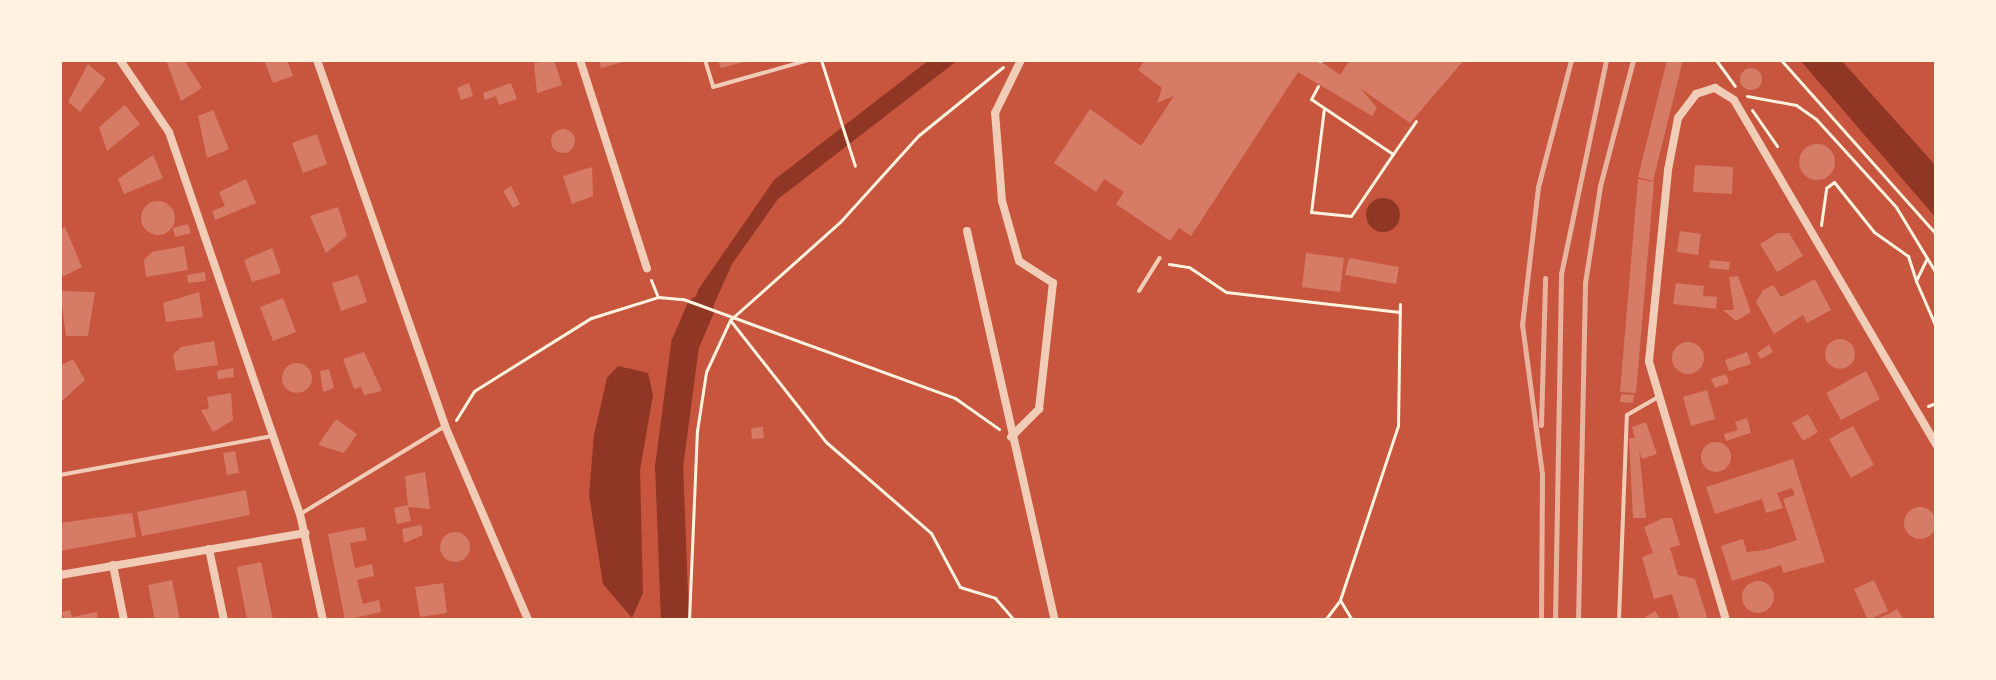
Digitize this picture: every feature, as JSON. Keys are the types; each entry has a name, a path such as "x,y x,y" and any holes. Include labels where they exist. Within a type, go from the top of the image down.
{"street":[{"path":"120,60 169,132 300,514 323,620"},
{"path":"317,60 449,424 528,620"},
{"path":"580,60 647,269"},
{"path":"1008,435 1039,409 1053,283 1019,261 1000,187 995,113 1021,60"},
{"path":"1726,620 1656,398 1649,347 1678,118 1703,90 1722,90 1734,100 1936,444"},
{"path":"967,231 1008,435 1055,620"},
{"path":"60,575 305,533"},
{"path":"209,549 224,620"},
{"path":"113,565 124,620"}],"lane":[{"path":"705,60 713,87 809,60"},
{"path":"1139,291 1160,258"},
{"path":"1619,620 1627,415 1656,398"},
{"path":"300,514 449,424"},
{"path":"60,475 273,436"}],"path":[{"path":"821,60 855,166"},
{"path":"689,620 697,431 706,372 730,320 840,222 919,135 1014,60"},
{"path":"1716,60 1756,108"},
{"path":"1781,60 1936,234"},
{"path":"1318,86 1311,99 1393,154"},
{"path":"1751,99 1796,105 1816,119 1896,207 1936,273"},
{"path":"1324,108 1311,212 1351,216 1416,121"},
{"path":"1819,245 1826,188 1834,182 1874,232 1908,256 1936,327"},
{"path":"1916,281 1927,258"},
{"path":"1168,264 1189,267 1226,292 1400,312"},
{"path":"647,269 658,297"},
{"path":"449,424 474,391 566,333 600,314 647,306 658,297 683,299 730,320 955,398 1008,435"},
{"path":"1325,620 1340,600 1398,426 1400,304"},
{"path":"730,320 826,442 931,533 960,587 995,598 1014,620"},
{"path":"1340,600 1352,620"}],"shaded area":[{"path":"929,60 958,60 778,199 732,264 695,347 682,343 698,290 774,180"},
{"path":"1800,60 1841,60 1936,166 1936,218"},
{"path":"1383,198 1395,203 1400,215 1395,227 1383,232 1371,227 1366,215 1371,203"},
{"path":"618,366 648,373 653,395 640,470 643,593 632,618 603,584 589,495 594,435 607,378"}],"building":[{"path":"166,60 184,60 202,88 181,101"},
{"path":"264,60 287,60 293,76 273,83"},
{"path":"554,60 562,85 537,93 534,63"},
{"path":"599,60 626,60 626,61 601,68"},
{"path":"718,60 747,60 747,61 721,68"},
{"path":"1145,60 1319,60 1340,75 1350,60 1464,60 1410,123 1360,88 1377,108 1372,116 1298,72 1191,236 1179,228 1170,241 1116,204 1124,192 1104,179 1096,192 1054,163 1090,109 1141,146 1174,96 1157,103 1162,88 1138,70"},
{"path":"1667,60 1683,60 1653,181 1638,177"},
{"path":"88,64 106,79 80,112 68,102"},
{"path":"1751,68 1759,71 1762,79 1759,87 1751,90 1743,87 1740,79 1743,71"},
{"path":"469,83 473,96 461,100 457,88"},
{"path":"511,83 517,99 499,105 496,96 485,100 483,93"},
{"path":"125,105 140,124 107,151 99,127"},
{"path":"213,110 229,149 207,158 198,116"},
{"path":"563,129 572,132 575,141 572,150 563,153 554,150 551,141 554,132"},
{"path":"317,134 327,164 303,173 292,143"},
{"path":"1817,144 1830,149 1835,162 1830,175 1817,180 1804,175 1799,162 1804,149"},
{"path":"153,155 163,178 124,194 118,179"},
{"path":"1695,165 1733,167 1732,194 1693,192"},
{"path":"592,167 593,196 572,204 563,176"},
{"path":"246,179 256,203 215,220 212,211 225,206 219,192"},
{"path":"1638,179 1654,182 1636,393 1620,392"},
{"path":"511,186 520,204 513,208 503,191"},
{"path":"158,201 170,206 175,218 170,230 158,235 146,230 141,218 146,206"},
{"path":"338,207 347,236 326,253 310,216"},
{"path":"188,224 191,233 175,237 173,228"},
{"path":"65,227 82,267 60,278 60,230"},
{"path":"1680,231 1701,234 1698,255 1677,252"},
{"path":"1778,233 1789,233 1803,256 1777,272 1760,244"},
{"path":"184,246 188,270 146,277 144,260 152,252"},
{"path":"272,248 281,273 252,282 244,260"},
{"path":"1306,253 1344,258 1340,292 1302,287"},
{"path":"1349,258 1399,267 1396,284 1345,275"},
{"path":"1710,260 1730,262 1729,270 1709,268"},
{"path":"205,272 206,281 188,283 187,275"},
{"path":"358,275 367,302 341,311 332,283"},
{"path":"1738,276 1751,312 1736,321 1723,310 1734,310 1729,277"},
{"path":"1815,279 1831,310 1807,323 1803,315 1774,334 1756,302 1763,290 1773,285 1781,297"},
{"path":"1676,283 1704,286 1703,296 1717,297 1716,309 1673,304"},
{"path":"60,291 95,292 88,336 66,336"},
{"path":"199,292 203,317 166,322 163,303"},
{"path":"283,298 296,332 273,341 260,307"},
{"path":"1840,339 1851,343 1855,354 1851,365 1840,369 1829,365 1825,354 1829,343"},
{"path":"214,341 218,365 176,371 173,355 181,347"},
{"path":"1688,342 1700,346 1704,358 1700,370 1688,374 1676,370 1672,358 1676,346"},
{"path":"1769,345 1773,352 1761,359 1757,353"},
{"path":"364,352 382,391 364,395 361,387 354,389 343,359"},
{"path":"1747,352 1751,364 1729,371 1725,360"},
{"path":"73,359 85,380 60,403 60,366"},
{"path":"297,363 308,367 312,378 308,389 297,393 286,389 282,378 286,367"},
{"path":"233,368 234,377 218,379 217,371"},
{"path":"329,369 334,388 323,392 320,371"},
{"path":"1866,371 1880,399 1841,420 1826,393"},
{"path":"1726,374 1729,383 1715,388 1711,379"},
{"path":"1707,390 1715,419 1691,426 1683,397"},
{"path":"231,393 233,420 213,432 201,410 209,409 207,397"},
{"path":"1621,394 1634,395 1633,403 1620,402"},
{"path":"1808,414 1818,432 1803,441 1792,423"},
{"path":"1747,418 1751,433 1726,441 1724,434 1738,430 1735,422"},
{"path":"336,419 357,434 344,453 318,445"},
{"path":"1646,422 1657,454 1642,459 1639,450 1646,518 1633,518 1629,438 1635,438 1632,427"},
{"path":"1853,426 1874,465 1851,478 1829,439"},
{"path":"763,427 764,438 752,439 751,428"},
{"path":"1716,442 1727,446 1731,457 1727,468 1716,472 1705,468 1701,457 1705,446"},
{"path":"235,451 239,473 227,475 223,453"},
{"path":"1793,459 1825,562 1783,573 1781,565 1732,581 1721,546 1743,539 1747,552 1797,540 1783,499 1795,495 1792,488 1777,493 1783,508 1766,513 1762,499 1715,514 1706,487"},
{"path":"425,472 430,509 408,507 411,521 397,524 394,508 408,505 405,476"},
{"path":"246,490 250,515 142,536 137,512"},
{"path":"1920,507 1931,512 1936,523 1931,534 1920,539 1909,534 1904,523 1909,512"},
{"path":"132,513 136,537 60,551 60,523"},
{"path":"1663,518 1672,518 1680,545 1670,548 1678,575 1695,579 1708,620 1680,620 1672,594 1654,599 1642,557 1653,553 1644,527"},
{"path":"421,525 423,535 404,543 402,529"},
{"path":"364,527 367,540 350,543 355,568 372,564 374,576 357,580 363,604 379,600 381,612 345,620 328,534"},
{"path":"455,532 466,536 470,547 466,558 455,562 444,558 440,547 444,536"},
{"path":"261,562 273,620 247,620 237,567"},
{"path":"172,580 180,620 155,620 148,585"},
{"path":"1874,580 1888,611 1868,620 1854,589"},
{"path":"1758,581 1769,586 1774,597 1769,608 1758,613 1747,608 1742,597 1747,586"},
{"path":"443,583 447,613 420,617 415,587"},
{"path":"1897,609 1904,620 1875,620 1888,614"},
{"path":"70,610 72,617 97,612 98,620 64,620 62,612"},
{"path":"1655,611 1661,620 1641,620"}],"waterway":[{"path":"675,620 669,467 685,345 700,310"}],"railway":[{"path":"1541,620 1542,474 1522,325 1538,187 1571,60"},
{"path":"1555,620 1561,274 1606,60"},
{"path":"1578,620 1585,283 1600,186 1633,60"},
{"path":"1541,425 1545,278"}]}
